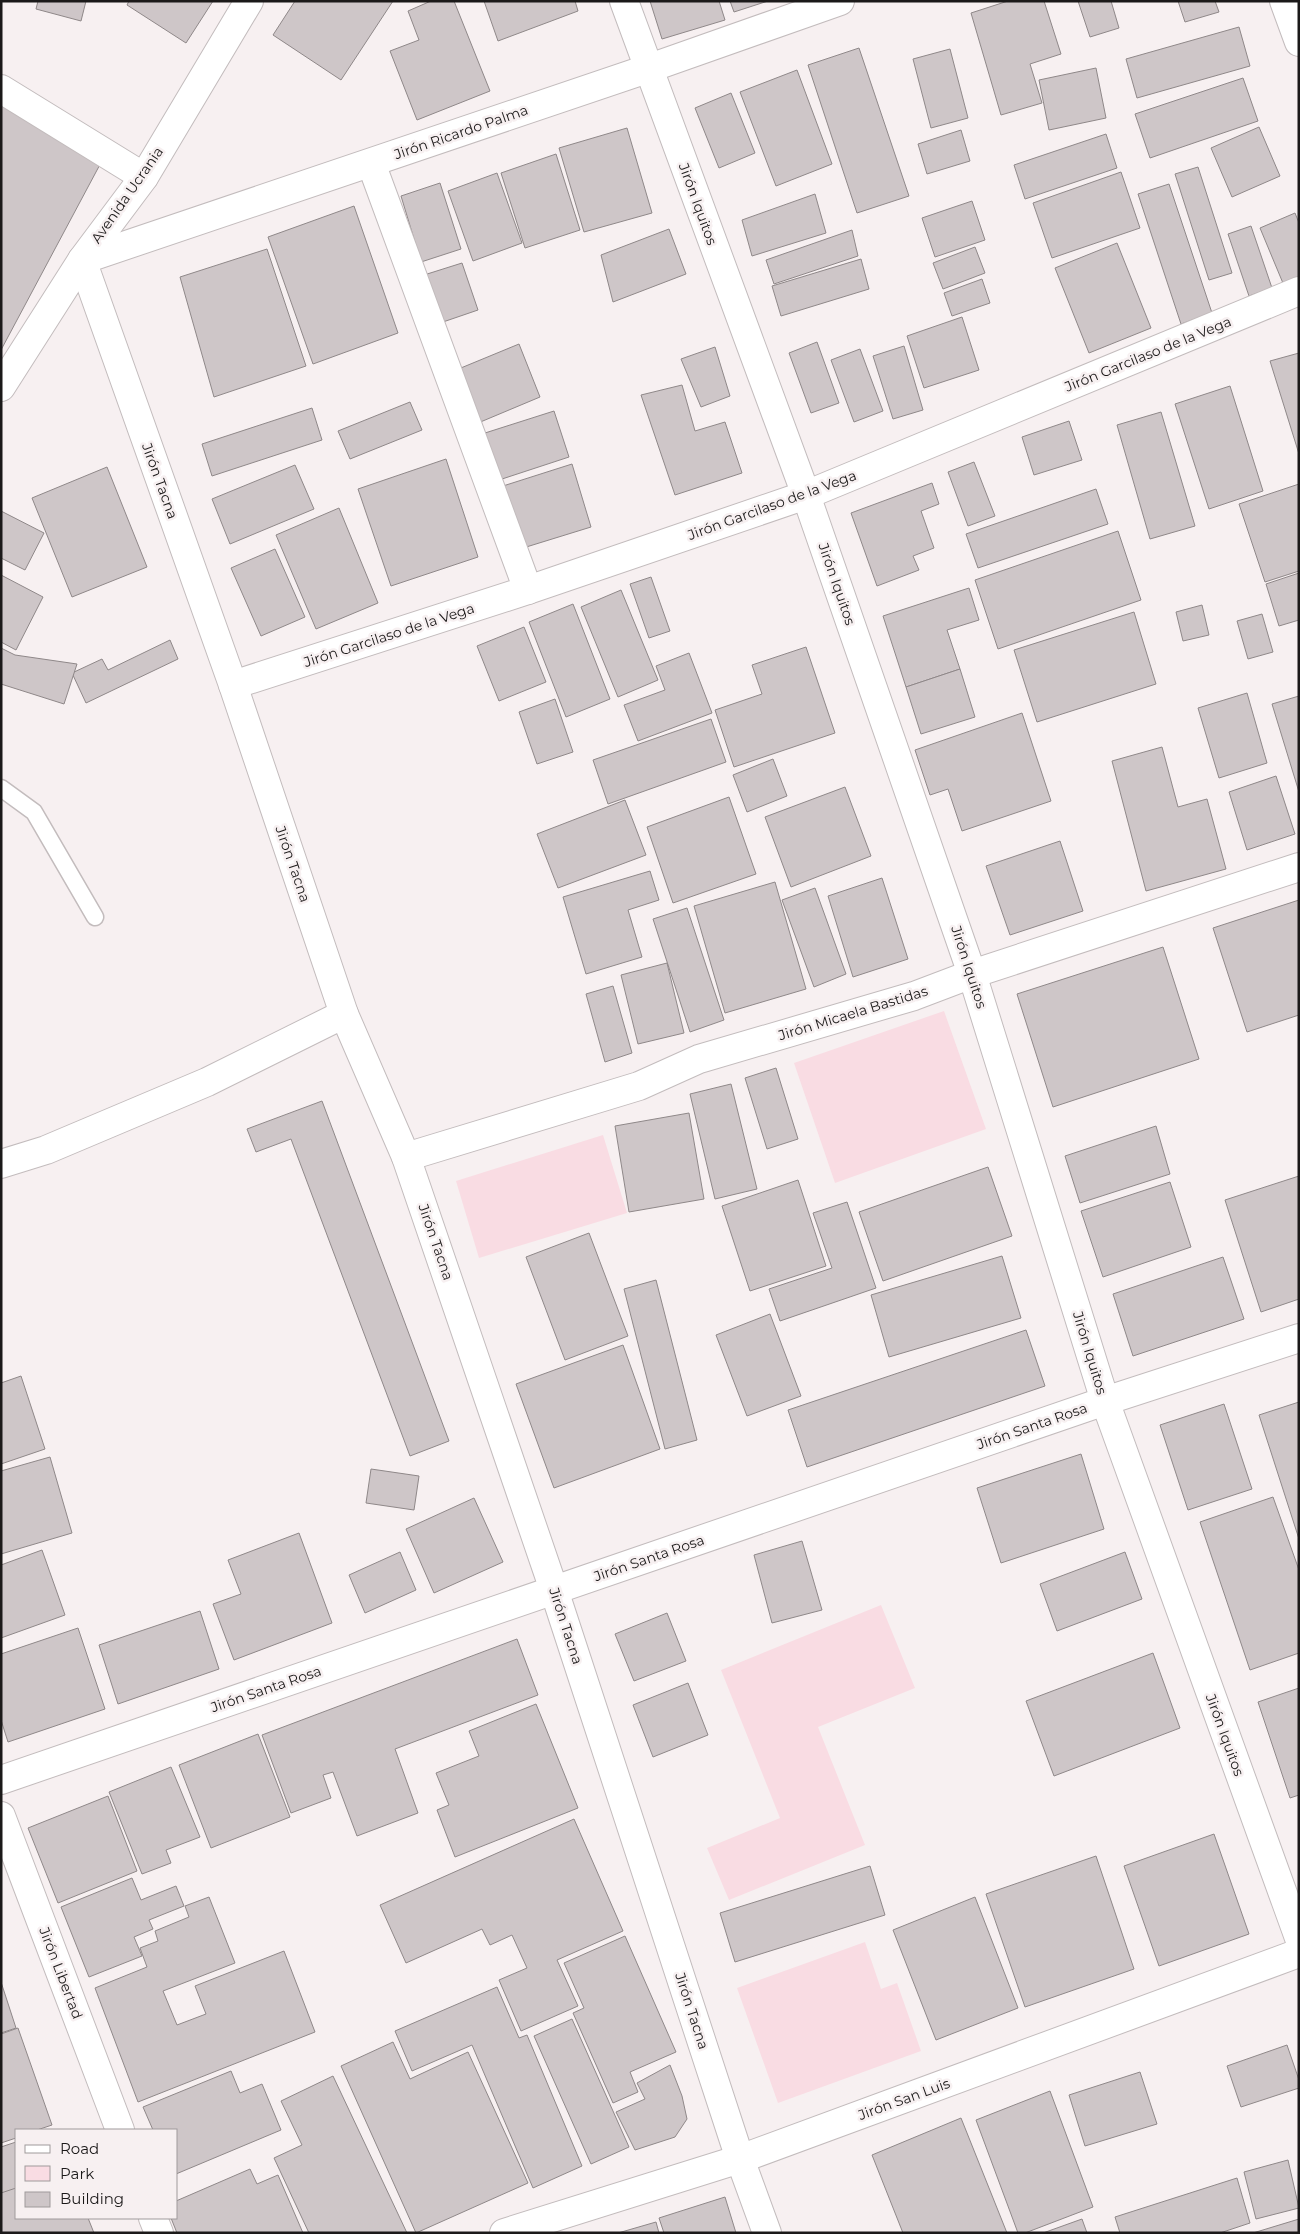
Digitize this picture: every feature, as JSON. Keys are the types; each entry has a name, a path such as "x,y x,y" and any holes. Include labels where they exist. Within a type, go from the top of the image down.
{"street":[{"name":"Avenida Ucrania","path":"1,387 82,260 144,177 249,1"},
{"name":"Jirón Iquitos","path":"624,1 647,69 806,495 972,974 1105,1401 1299,1938"},
{"name":"Jirón Ricardo Palma","path":"82,260 647,69 840,1"},
{"path":"1284,1 1299,42"},
{"path":"1,89 144,177"},
{"path":"371,163 528,590"},
{"name":"Jirón Tacna","path":"82,260 233,685 344,1014 406,1156 554,1590 740,2160 767,2233"},
{"name":"Jirón Garcilaso de la Vega","path":"233,685 528,590 806,495 1299,291"},
{"name":"Jirón Micaela Bastidas","path":"406,1156 639,1086 699,1059 897,1001 972,974 1299,867"},
{"path":"1,1164 46,1150 207,1082 344,1014"},
{"name":"Jirón Santa Rosa","path":"1,1780 1105,1401 1299,1338"},
{"name":"Jirón Libertad","path":"1,1816 120,2129"},
{"name":"Jirón San Luis","path":"504,2233 740,2160 1299,1953"},
{"path":"153,2219 159,2233"}],"lane":[{"path":"1,788 34,812 95,917"}],"green space":[{"path":"944,1011 986,1129 835,1183 794,1063"},
{"path":"603,1135 627,1213 479,1258 456,1181"},
{"path":"881,1605 915,1688 818,1727 865,1845 729,1900 707,1848 780,1818 721,1670"},
{"path":"865,1942 881,1989 897,1983 921,2051 778,2103 737,1988"}],"building":[{"path":"38,1 86,1 81,21 36,9"},
{"path":"129,1 213,1 186,43 127,5"},
{"path":"295,1 393,1 341,80 273,35"},
{"path":"431,1 454,1 490,91 417,120 390,51 419,40 408,11"},
{"path":"484,1 575,1 578,11 498,41"},
{"path":"650,1 719,1 725,20 662,39"},
{"path":"730,1 768,1 734,12"},
{"path":"1008,1 1044,1 1061,54 1030,64 1042,103 1001,115 971,13"},
{"path":"1078,1 1111,1 1119,28 1090,37"},
{"path":"1178,1 1215,1 1219,12 1185,22"},
{"path":"1239,27 1250,66 1137,98 1126,59"},
{"path":"859,48 909,196 857,213 808,65"},
{"path":"950,49 968,118 931,128 913,59"},
{"path":"1096,68 1106,118 1049,130 1039,80"},
{"path":"797,70 832,164 776,186 740,92"},
{"path":"1243,78 1258,121 1150,158 1135,114"},
{"path":"731,93 755,153 719,168 695,108"},
{"path":"1,102 104,157 1,350"},
{"path":"1259,127 1280,176 1232,197 1211,148"},
{"path":"627,128 652,213 584,232 559,148"},
{"path":"961,130 970,161 927,174 918,144"},
{"path":"1106,134 1117,168 1025,199 1014,165"},
{"path":"556,154 580,230 525,248 501,173"},
{"path":"1198,167 1232,273 1209,280 1175,174"},
{"path":"1121,172 1140,228 1052,258 1033,203"},
{"path":"497,173 522,243 473,261 448,191"},
{"path":"440,183 461,249 421,262 401,196"},
{"path":"1169,184 1212,313 1181,324 1138,194"},
{"path":"815,194 826,233 752,256 742,220"},
{"path":"972,201 985,240 935,257 922,218"},
{"path":"354,206 398,333 313,364 268,237"},
{"path":"1295,213 1299,223 1299,282 1285,288 1260,228"},
{"path":"1251,226 1272,288 1249,296 1228,234"},
{"path":"669,229 686,274 613,302 601,255"},
{"path":"852,230 858,256 774,284 766,260"},
{"path":"1117,243 1151,328 1089,353 1055,268"},
{"path":"975,247 985,273 943,289 933,263"},
{"path":"267,249 306,366 214,397 180,277"},
{"path":"861,259 869,289 781,316 772,286"},
{"path":"462,263 478,310 440,323 424,275"},
{"path":"982,279 990,303 952,316 944,293"},
{"path":"962,317 979,370 924,388 907,336"},
{"path":"817,342 839,403 811,413 789,353"},
{"path":"519,344 540,397 478,423 456,370"},
{"path":"904,346 923,410 893,419 873,356"},
{"path":"715,347 730,396 701,407 681,359"},
{"path":"860,349 883,411 854,422 831,360"},
{"path":"1299,353 1299,454 1270,361"},
{"path":"682,385 695,431 725,422 742,473 675,495 641,395"},
{"path":"1230,386 1263,491 1209,509 1175,404"},
{"path":"410,402 422,430 350,459 338,431"},
{"path":"312,408 322,440 212,476 202,444"},
{"path":"554,411 569,457 499,480 485,433"},
{"path":"1161,412 1195,526 1150,539 1117,425"},
{"path":"1069,421 1082,460 1034,475 1022,437"},
{"path":"446,459 478,557 391,586 358,489"},
{"path":"974,462 995,516 968,526 948,472"},
{"path":"572,464 591,527 523,548 503,486"},
{"path":"295,465 314,509 230,544 212,499"},
{"path":"107,467 147,567 72,597 32,498"},
{"path":"932,483 939,504 921,511 934,548 913,556 919,570 877,586 851,513"},
{"path":"1299,484 1299,571 1265,582 1239,504"},
{"path":"1096,489 1108,524 978,568 966,534"},
{"path":"339,508 378,603 316,629 276,535"},
{"path":"1,511 44,533 25,570 1,558"},
{"path":"1118,531 1141,600 998,649 975,580"},
{"path":"275,549 305,617 261,636 231,568"},
{"path":"1299,573 1299,620 1279,626 1266,584"},
{"path":"1,575 43,597 16,650 1,642"},
{"path":"651,577 670,631 649,638 630,584"},
{"path":"969,588 979,620 947,630 960,669 906,687 883,616"},
{"path":"621,590 658,680 618,697 581,607"},
{"path":"573,604 610,699 566,717 529,622"},
{"path":"1202,605 1209,635 1183,641 1176,612"},
{"path":"1134,612 1156,684 1037,722 1014,650"},
{"path":"1262,614 1273,652 1248,659 1237,621"},
{"path":"524,627 546,682 499,701 477,646"},
{"path":"170,640 178,659 86,703 72,673 102,659 108,670"},
{"path":"806,647 835,733 734,767 715,710 762,694 752,665"},
{"path":"1,648 15,655 77,664 64,704 1,684"},
{"path":"689,653 712,713 638,741 624,705 665,690 656,666"},
{"path":"960,669 975,717 921,734 906,687"},
{"path":"1247,693 1267,763 1219,778 1198,708"},
{"path":"1299,696 1299,792 1272,704"},
{"path":"555,699 573,752 537,764 519,712"},
{"path":"1022,713 1051,801 962,831 948,789 930,795 915,750"},
{"path":"711,719 726,762 608,804 593,760"},
{"path":"1162,747 1178,807 1207,799 1226,869 1146,891 1112,761"},
{"path":"773,759 787,796 747,812 733,775"},
{"path":"1276,776 1295,834 1247,850 1229,792"},
{"path":"845,787 871,856 791,887 765,817"},
{"path":"729,797 756,874 673,903 647,827"},
{"path":"625,800 646,855 558,888 537,834"},
{"path":"1060,841 1083,911 1010,935 986,866"},
{"path":"650,871 659,900 628,910 642,957 586,974 563,897"},
{"path":"882,878 908,959 853,977 828,896"},
{"path":"775,882 806,989 725,1013 694,906"},
{"path":"815,888 846,974 814,987 782,900"},
{"path":"1299,900 1299,1015 1247,1032 1213,928"},
{"path":"687,908 724,1020 690,1032 653,919"},
{"path":"1163,947 1199,1059 1053,1107 1017,994"},
{"path":"667,963 684,1033 638,1044 621,975"},
{"path":"613,986 632,1053 605,1062 586,994"},
{"path":"776,1068 798,1139 767,1149 745,1078"},
{"path":"731,1084 757,1189 715,1199 690,1094"},
{"path":"322,1101 449,1441 410,1456 291,1139 256,1152 247,1129"},
{"path":"689,1113 704,1199 629,1212 615,1126"},
{"path":"1156,1126 1170,1174 1080,1203 1065,1156"},
{"path":"988,1167 1012,1236 883,1281 859,1212"},
{"path":"1299,1176 1299,1299 1261,1312 1225,1200"},
{"path":"798,1180 826,1266 750,1291 722,1206"},
{"path":"1170,1182 1191,1247 1103,1277 1081,1211"},
{"path":"847,1202 876,1288 780,1321 769,1289 832,1268 813,1213"},
{"path":"589,1233 628,1336 565,1360 526,1257"},
{"path":"1002,1256 1021,1318 889,1357 871,1295"},
{"path":"1223,1257 1244,1319 1133,1356 1113,1294"},
{"path":"656,1280 697,1440 665,1449 624,1289"},
{"path":"770,1314 801,1396 747,1416 716,1335"},
{"path":"1026,1330 1045,1386 807,1467 788,1410"},
{"path":"623,1345 660,1449 554,1488 516,1384"},
{"path":"21,1376 45,1449 1,1464 1,1383"},
{"path":"1299,1402 1299,1539 1259,1415"},
{"path":"1224,1404 1252,1489 1188,1510 1160,1425"},
{"path":"1081,1454 1104,1529 1001,1563 977,1488"},
{"path":"50,1457 72,1533 1,1554 1,1471"},
{"path":"371,1469 419,1476 414,1510 366,1503"},
{"path":"1273,1497 1299,1570 1299,1653 1250,1670 1200,1522"},
{"path":"474,1498 503,1562 434,1593 406,1529"},
{"path":"299,1533 332,1623 234,1660 213,1604 241,1594 228,1560"},
{"path":"802,1541 822,1610 772,1623 754,1555"},
{"path":"42,1550 65,1615 1,1638 1,1565"},
{"path":"400,1552 416,1590 365,1613 349,1575"},
{"path":"1125,1552 1142,1599 1057,1631 1040,1584"},
{"path":"200,1611 219,1669 118,1704 99,1645"},
{"path":"667,1613 686,1661 634,1681 615,1634"},
{"path":"78,1628 105,1709 8,1742 1,1720 1,1654"},
{"path":"517,1639 538,1695 395,1749 418,1813 357,1836 333,1772 323,1775 331,1798 291,1813 262,1735"},
{"path":"1153,1653 1180,1728 1054,1776 1026,1701"},
{"path":"688,1683 708,1735 653,1757 633,1705"},
{"path":"1299,1688 1299,1795 1290,1798 1258,1702"},
{"path":"536,1704 578,1808 455,1857 437,1810 449,1805 436,1773 479,1756 469,1731"},
{"path":"258,1734 290,1817 211,1848 179,1765"},
{"path":"171,1767 200,1837 166,1850 171,1863 142,1874 109,1792"},
{"path":"108,1796 137,1871 58,1903 28,1828"},
{"path":"574,1819 623,1931 557,1960 578,2006 521,2031 499,1980 527,1968 512,1935 490,1945 482,1929 406,1963 380,1905"},
{"path":"1214,1834 1249,1934 1159,1966 1124,1866"},
{"path":"1096,1856 1134,1969 1025,2007 986,1894"},
{"path":"870,1866 885,1915 735,1962 720,1913"},
{"path":"132,1878 141,1900 176,1886 184,1906 149,1920 153,1929 134,1937 142,1956 89,1977 61,1907"},
{"path":"209,1897 235,1963 163,1991 177,2025 206,2014 195,1986 284,1951 315,2032 138,2102 95,1988 147,1967 140,1948 158,1941 155,1931 189,1917 185,1906"},
{"path":"975,1897 1018,2008 936,2040 893,1930"},
{"path":"625,1936 676,2052 630,2072 638,2092 613,2103 573,2013 584,2008 564,1963"},
{"path":"1,1982 16,2028 1,2033"},
{"path":"497,1987 519,2038 527,2035 582,2166 533,2188 472,2045 412,2071 395,2031"},
{"path":"572,2019 629,2147 591,2164 534,2036"},
{"path":"18,2028 52,2125 40,2129 15,2129 15,2138 1,2143 1,2034"},
{"path":"393,2042 410,2079 468,2052 528,2183 416,2233 341,2066"},
{"path":"1287,2045 1299,2080 1299,2088 1241,2107 1227,2066"},
{"path":"670,2065 682,2096 687,2119 675,2137 635,2150 616,2112 645,2099 637,2083"},
{"path":"231,2071 240,2093 262,2084 281,2130 178,2173 178,2129 153,2129 143,2107"},
{"path":"1140,2072 1157,2124 1085,2146 1069,2095"},
{"path":"333,2076 407,2233 309,2233 274,2158 302,2145 281,2101"},
{"path":"1050,2091 1093,2207 1025,2233 1018,2233 976,2120"},
{"path":"961,2118 1007,2233 903,2233 872,2155"},
{"path":"15,2142 15,2189 1,2194 1,2147"},
{"path":"1288,2160 1299,2208 1256,2219 1244,2172"},
{"path":"250,2169 257,2184 278,2175 303,2233 177,2233 171,2219 178,2219 178,2200"},
{"path":"1237,2178 1250,2223 1220,2233 1120,2233 1115,2217"},
{"path":"15,2188 15,2219 88,2219 94,2233 1,2233 1,2193"},
{"path":"725,2197 736,2233 664,2233 659,2218"},
{"path":"1082,2219 1087,2233 1043,2233"},
{"path":"1299,2219 1299,2233 1253,2233"},
{"path":"656,2222 659,2233 618,2233"}]}
